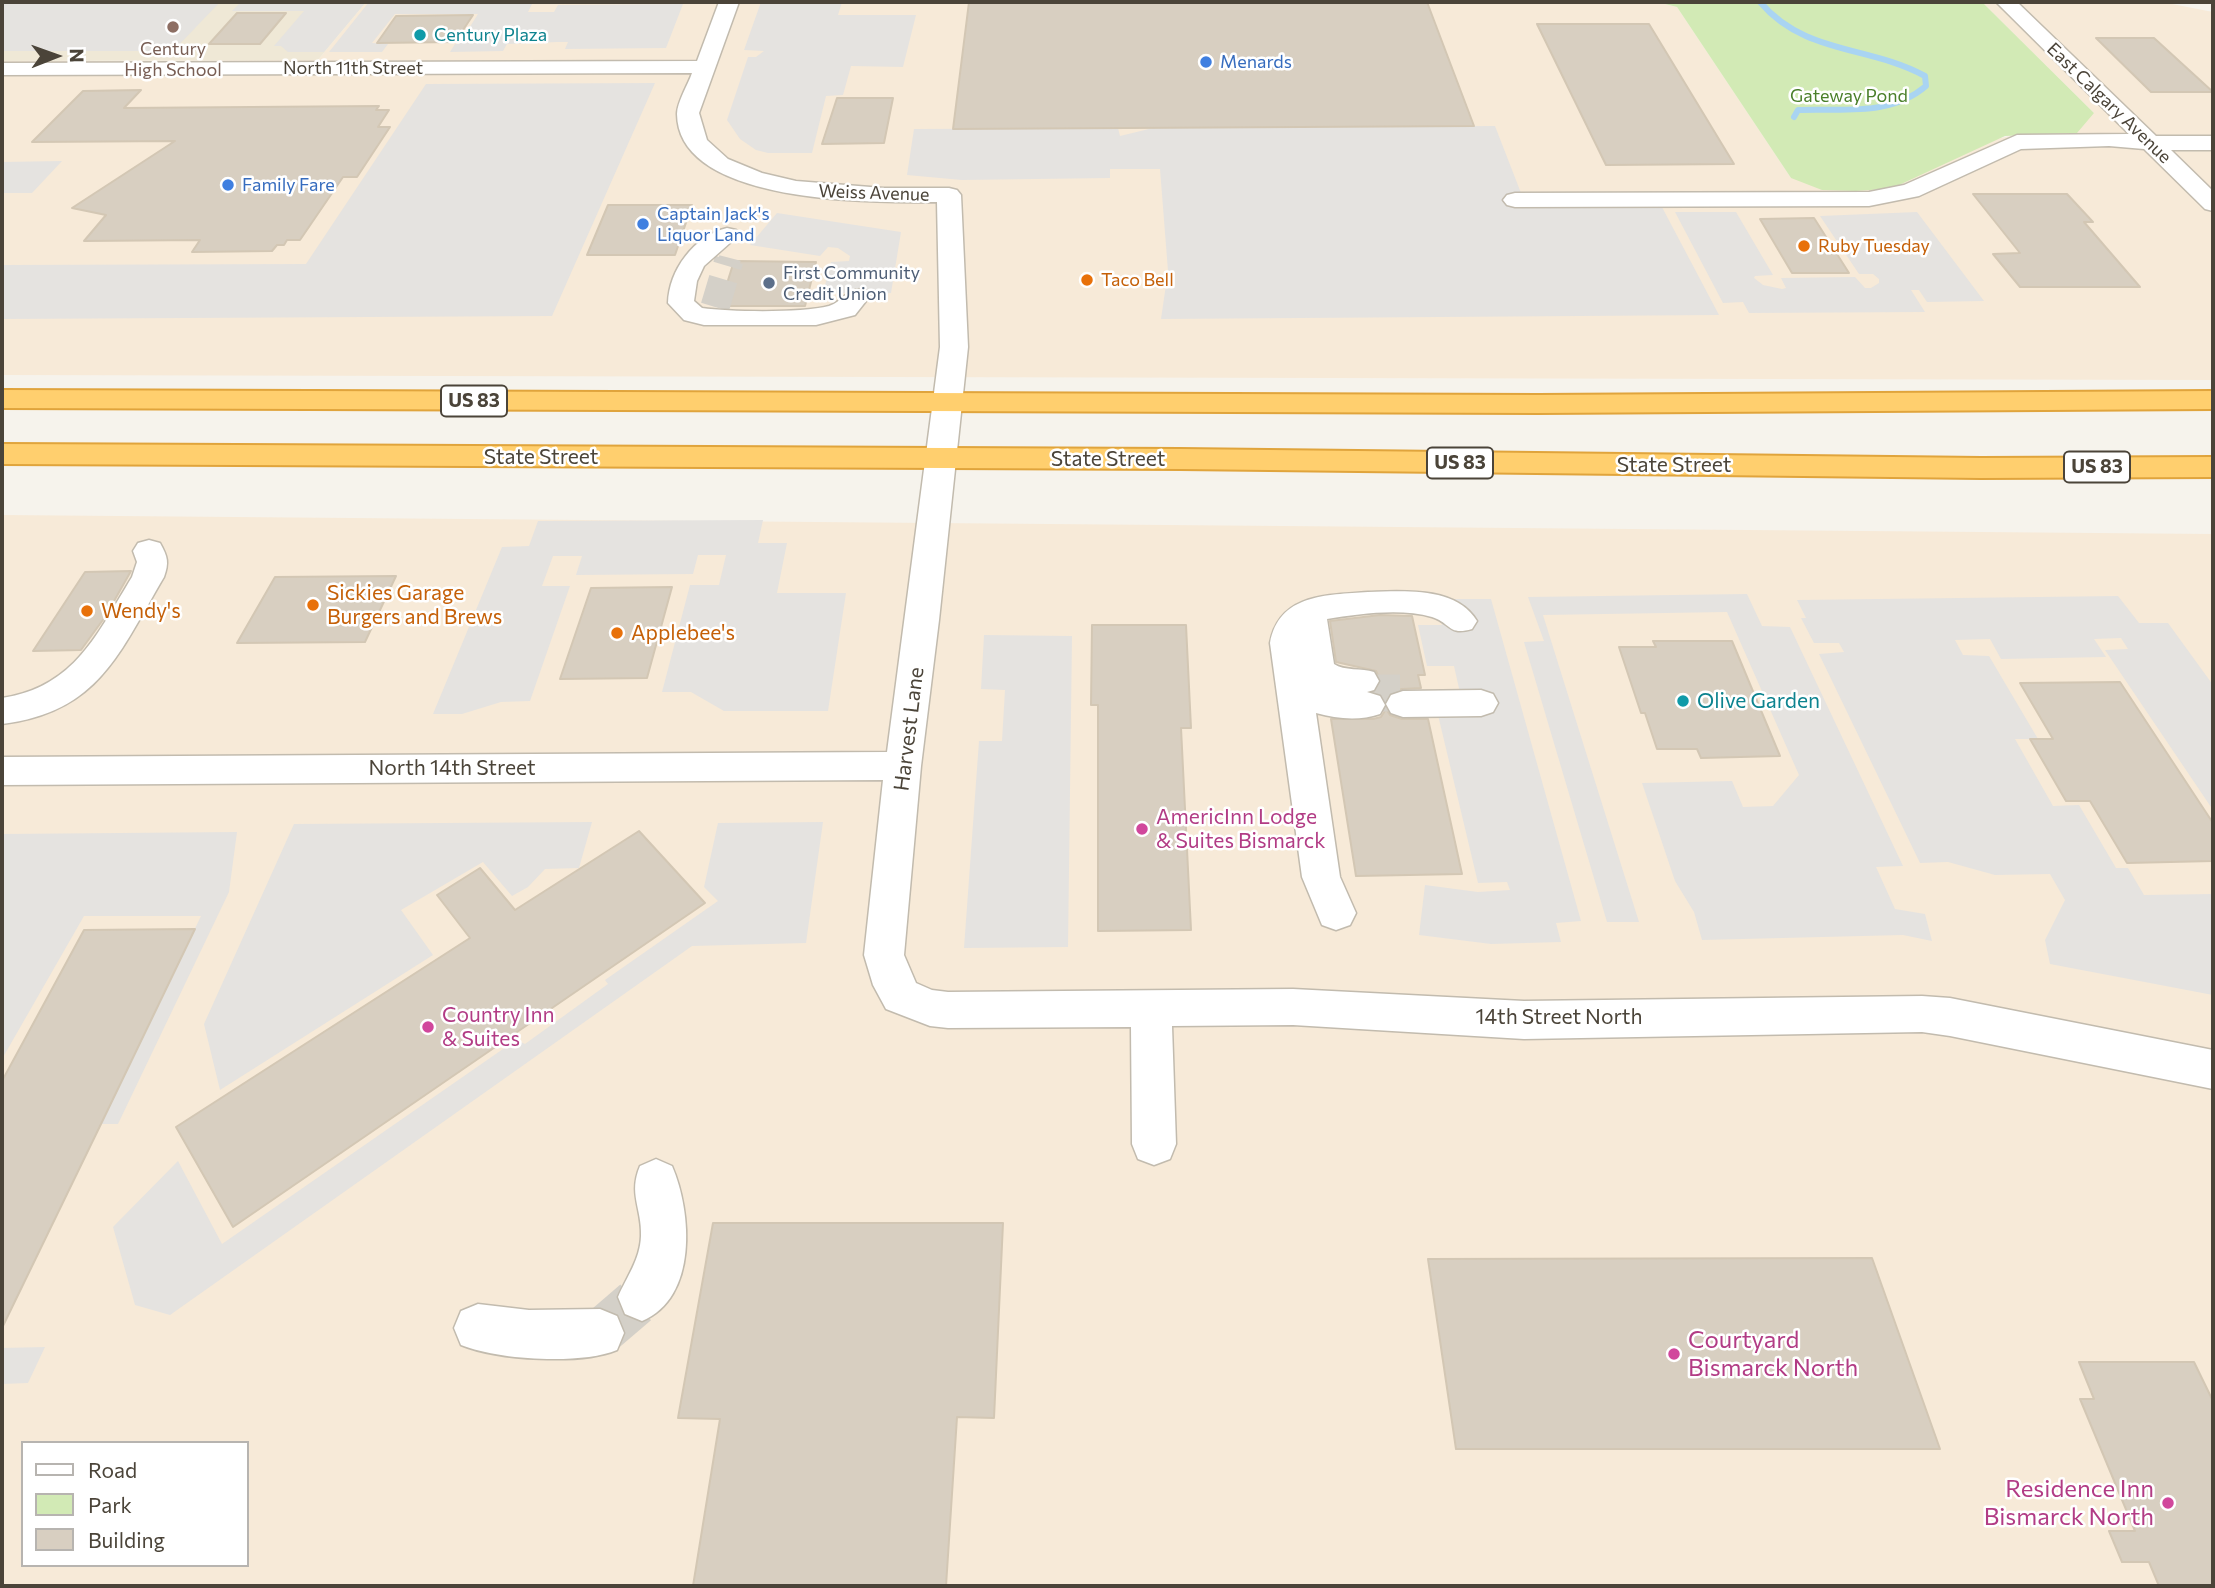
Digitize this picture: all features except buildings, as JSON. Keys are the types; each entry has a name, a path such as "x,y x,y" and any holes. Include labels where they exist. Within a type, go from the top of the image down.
{"highway":[{"name":"US 83","path":"2,399 1566,404 2213,400"},
{"name":"State Street","path":"2,454 1981,468 2213,467"}],"street":[{"name":"Weiss Avenue","path":"729,2 690,103 688,122 700,147 730,168 775,184 825,192 881,196 949,195 955,324 940,459"},
{"name":"East Calgary Avenue","path":"2006,2 2213,204"},
{"name":"North 11th Street","path":"2,69 704,67"},
{"path":"1515,200 1869,199 1911,191 2017,142 2109,139 2150,143 2213,143"},
{"path":"728,244 695,259 680,295 681,303 693,314 718,310 827,316 846,309 857,296"},
{"name":"Harvest Lane","path":"901,996 890,978 884,955 903,766 923,621 940,459"},
{"path":"2,711 45,703 80,680 148,577 153,562 149,551"},
{"path":"1336,913 1321,877 1287,633 1304,613 1331,605 1427,604 1448,610 1460,621"},
{"path":"1294,677 1306,693 1317,699 1346,706 1366,693 1334,693 1315,685 1302,663 1298,634 1304,613"},
{"path":"1400,693 1478,692"},
{"name":"North 14th Street","path":"2,771 903,766"},
{"name":"14th Street North","path":"901,996 930,1008 948,1010 1293,1007 1524,1020 1922,1014 1950,1017 2213,1070"},
{"path":"1151,1009 1154,1144"},
{"path":"642,1297 658,1273 664,1235 656,1181"},
{"path":"478,1328 529,1334 600,1333"}],"shaded area":[{"name":"Century High School","path":"2,2 366,2 318,60 2,61"},
{"path":"2,2 220,2 173,51 2,51"},
{"path":"241,2 366,2 324,52 288,52 281,46 274,46 304,11 232,11"},
{"path":"366,2 1657,2 1677,7 1791,178 2027,133 2094,113 1982,2 2162,2 2213,12 2213,380 2,375 2,61 318,60"},
{"path":"369,2 533,2 528,12 554,12 558,5 683,4 666,48 565,49 568,42 558,42 507,44 503,51 450,52 455,44 459,44 478,14 395,14 372,43 388,44 382,52 329,52"},
{"path":"761,2 842,2 838,15 916,15 903,67 851,66 843,95 826,96 812,153 768,153 756,150 740,139 727,120 748,57 756,57 764,51 744,50"},
{"path":"655,83 552,316 2,319 2,265 306,264 426,84"},
{"path":"1495,126 1521,193 1654,192 1719,315 1161,319 1168,271 1160,169 1110,169 1110,178 962,180 907,175 914,129 1118,128 1120,136 1153,128"},
{"path":"62,161 32,193 2,193 2,162"},
{"path":"1675,212 1736,212 1773,275 1754,278 1763,285 1782,289 1786,288 1781,278 1855,277 1865,288 1879,283 1879,279 1873,274 1859,274 1820,216 1917,212 1984,301 1927,302 1919,290 1911,290 1925,312 1749,313 1743,302 1723,303"},
{"path":"777,213 901,232 891,293 823,293 831,262 849,261 850,256 838,248 828,247 820,256 750,245"},
{"path":"2,515 2213,534 2213,1586 2,1586"},
{"path":"763,520 758,543 787,543 777,593 846,593 828,711 724,711 691,692 662,692 690,585 719,585 726,555 698,555 693,574 576,575 582,556 553,556 542,586 570,586 530,701 501,702 462,714 433,714 502,547 529,546 538,521"},
{"path":"1747,594 1762,626 1790,627 1903,866 1876,867 1895,909 1925,914 1932,941 1903,935 1702,940 1694,912 1675,881 1642,783 1732,781 1743,807 1773,806 1799,775 1727,612 1543,615 1639,922 1607,922 1524,642 1544,641 1528,597"},
{"path":"2118,596 2139,623 2168,623 2213,685 2213,810 2105,650 2128,649 2121,638 2094,639 2106,657 2001,659 1990,639 1955,640 1963,655 1989,656 2038,739 2015,739 2053,806 2079,805 2116,868 2128,868 2144,895 2213,894 2213,995 2050,964 2045,940 2065,900 2050,874 1995,875 1948,862 1920,863 1819,654 1844,652 1839,643 1814,643 1801,618 1806,618 1797,600"},
{"path":"1435,599 1491,599 1581,921 1556,923 1561,942 1491,944 1419,935 1425,885 1478,892 1510,890 1507,882 1478,883 1438,715 1465,715 1454,666 1427,666 1418,625 1442,625"},
{"path":"984,635 1072,636 1068,947 964,948 979,741 1002,741 1005,690 981,689"},
{"path":"592,822 579,868 545,869 528,887 512,896 483,862 401,910 433,955 220,1090 204,1024 294,824"},
{"path":"823,822 806,943 692,946 170,1315 135,1305 113,1227 178,1161 222,1244 516,1040 525,1044 608,984 605,980 718,901 704,887 718,823"},
{"path":"237,832 229,892 118,1124 101,1124 201,916 84,916 2,1059 2,834"},
{"path":"45,1347 28,1383 2,1384 2,1348"}],"green space":[{"name":"Gateway Pond","path":"1657,2 1982,2 2094,113 2077,133 2005,136 1899,185 1856,191 1822,190 1791,178 1677,7"}],"waterway":[{"path":"1760,2 1778,19 1817,41 1882,59 1925,76 1926,86 1897,103 1865,109 1798,110 1794,117"}],"tunnel":[{"path":"729,262 730,258"},
{"path":"715,307 729,260"},
{"path":"1366,693 1400,693"},
{"path":"600,1333 642,1297"}],"place":[{"name":"Century High School","path":"173,27"},
{"name":"Century Plaza","path":"420,35"},
{"name":"Menards","path":"1206,62"},
{"name":"Family Fare","path":"228,185"},
{"name":"Captain Jack's Liquor Land","path":"643,224"},
{"name":"Ruby Tuesday","path":"1804,246"},
{"name":"Taco Bell","path":"1087,280"},
{"name":"First Community Credit Union","path":"769,283"},
{"name":"Sickies Garage Burgers and Brews","path":"313,605"},
{"name":"Wendy's","path":"87,611"},
{"name":"Applebee's","path":"617,633"},
{"name":"Olive Garden","path":"1683,701"},
{"name":"AmericInn Lodge & Suites Bismarck","path":"1142,829"},
{"name":"Country Inn & Suites","path":"428,1027"},
{"name":"Courtyard Bismarck North","path":"1674,1354"},
{"name":"Residence Inn Bismarck North","path":"2168,1503"}]}
